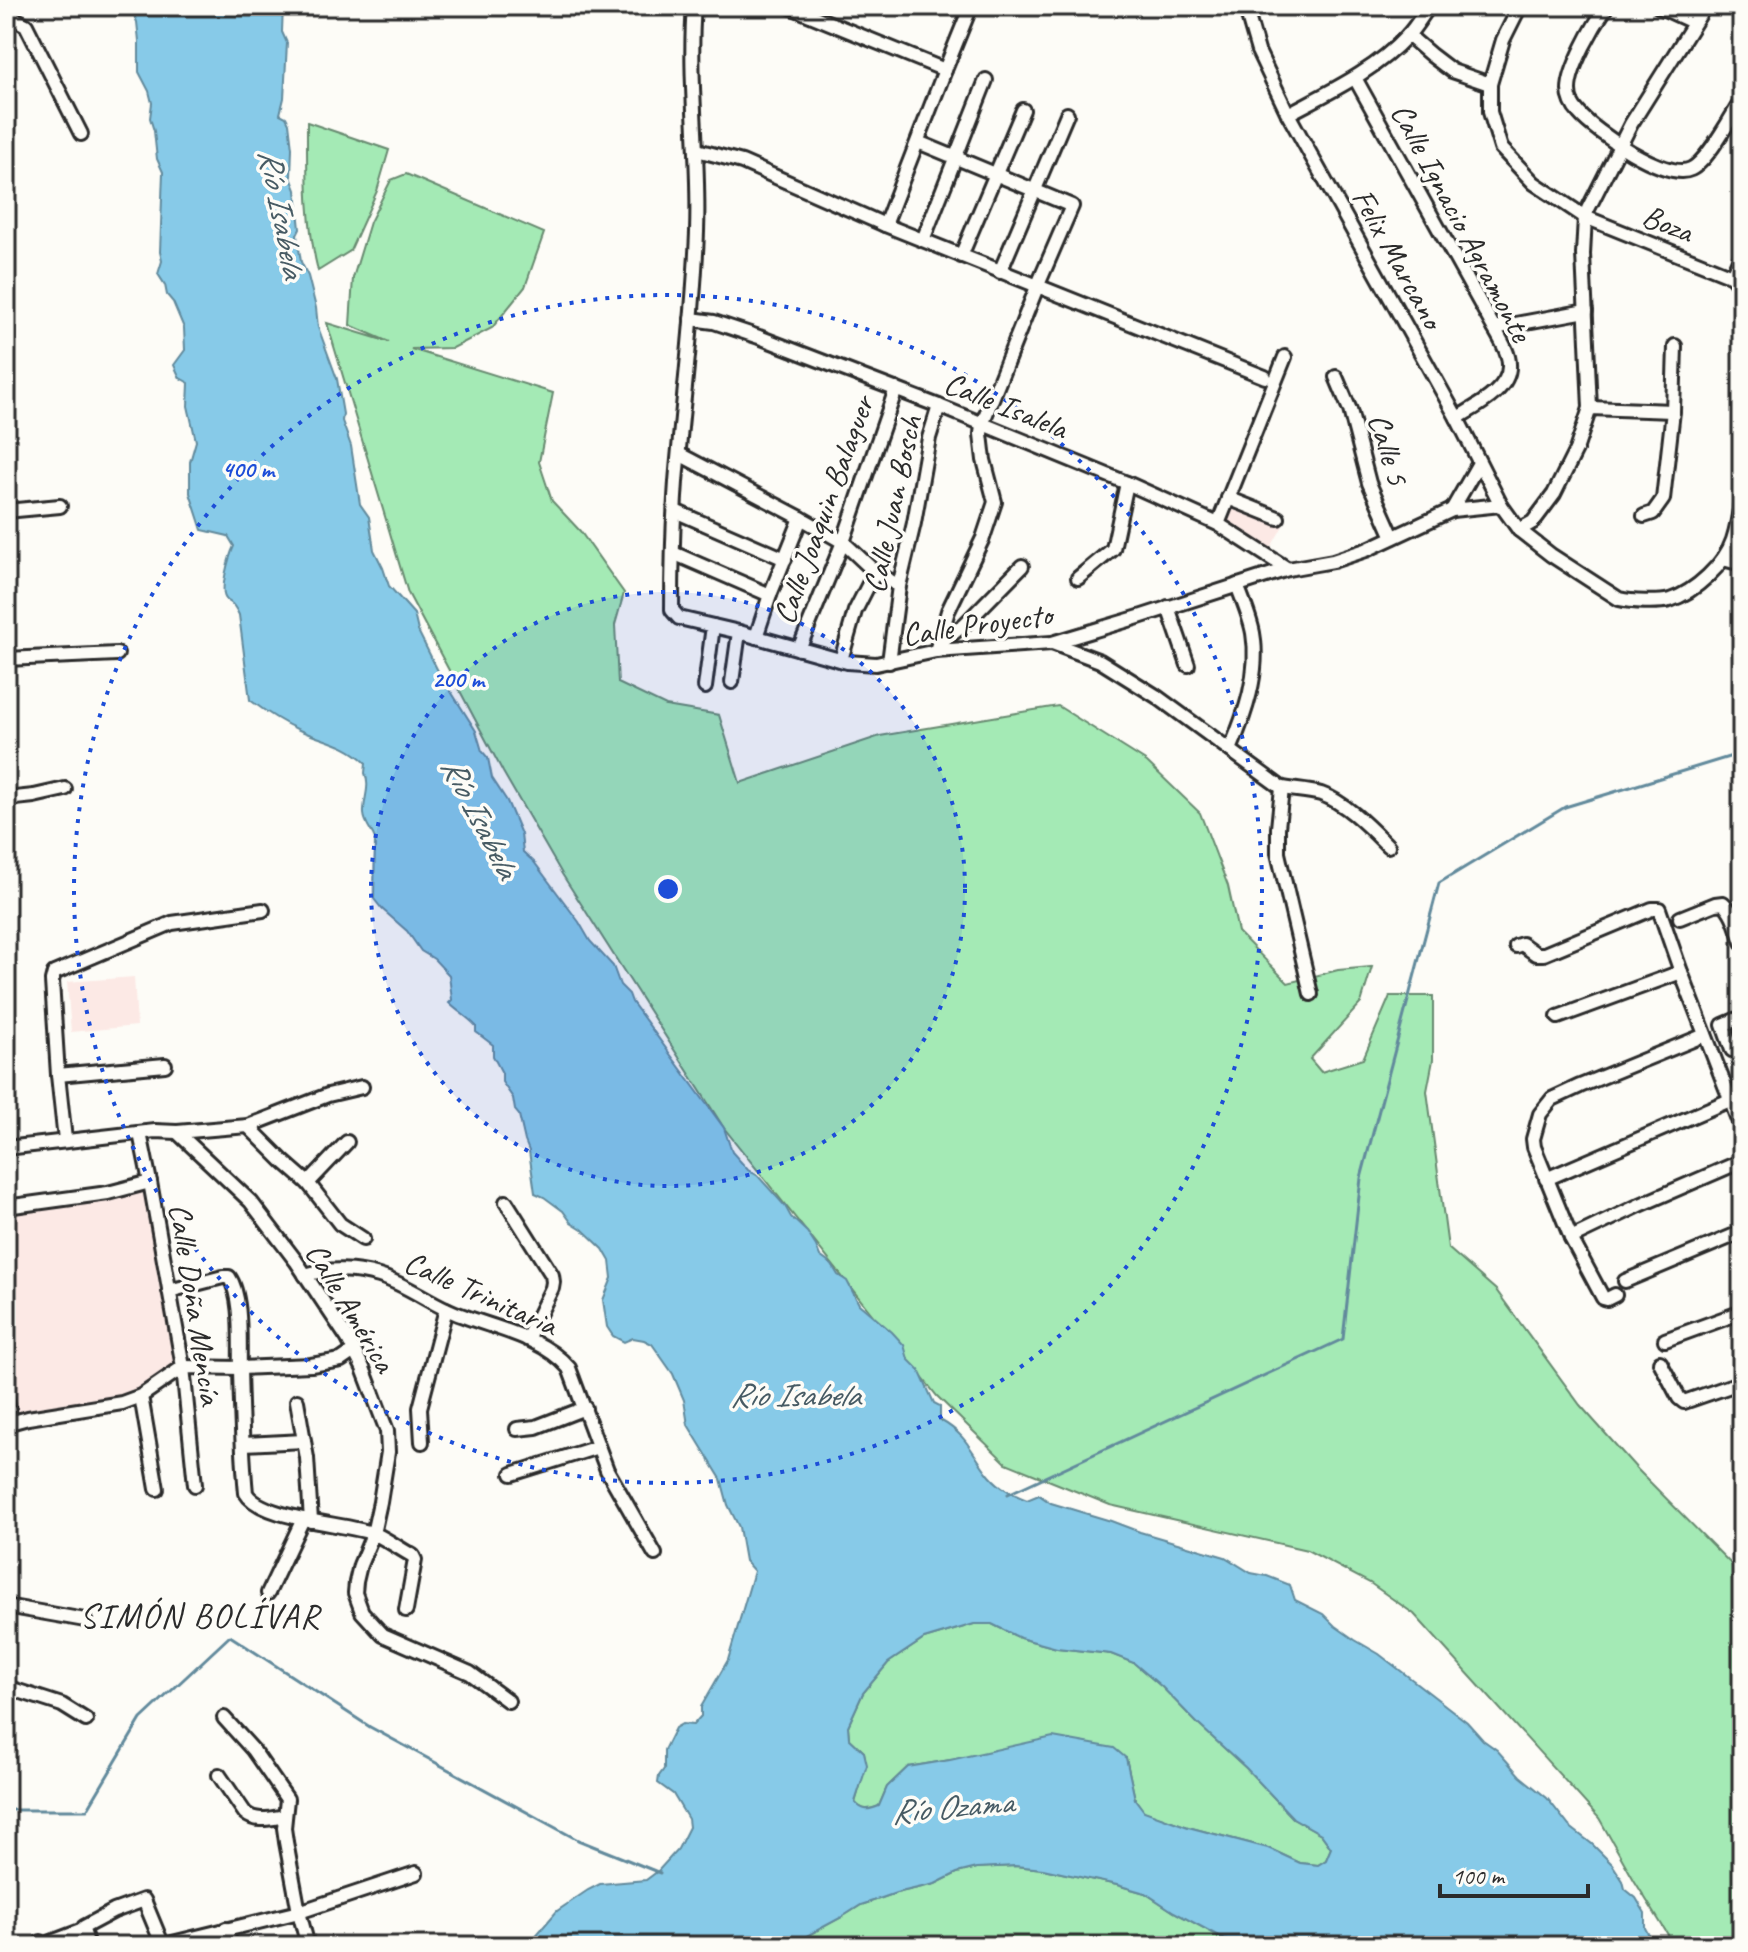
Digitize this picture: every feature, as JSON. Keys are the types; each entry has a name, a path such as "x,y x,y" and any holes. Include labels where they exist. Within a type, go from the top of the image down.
{"street":[{"path":"694,6 691,44 697,150 697,230 673,553 770,595"},
{"path":"788,6 945,70"},
{"path":"885,225 971,6"},
{"name":"Felix Marcano","path":"1245,6 1258,51 1288,114 1457,418 1501,505 1519,530 1551,555 1619,599 1630,601 1669,600 1694,588 1723,559"},
{"path":"1288,114 1355,78 1386,55 1408,35 1429,6"},
{"path":"1408,35 1452,71 1490,84 1503,40 1520,6"},
{"path":"1607,6 1574,67 1569,93 1579,113 1620,144 1643,160 1686,172 1702,162 1742,100"},
{"path":"1658,6 1693,22"},
{"path":"1519,530 1533,522 1554,494 1576,450 1590,408 1583,254 1585,217 1620,144 1705,6"},
{"path":"6,14 26,25 81,134"},
{"name":"Calle Ignacio Agramonte","path":"1355,78 1508,356 1508,374 1489,398 1457,418"},
{"path":"923,240 986,80"},
{"name":"Boza","path":"1490,84 1490,112 1501,148 1534,183 1585,217 1732,276"},
{"path":"961,256 1023,110"},
{"path":"1000,272 1067,114"},
{"path":"918,142 1072,206 982,424 984,460 995,502 983,538 948,611 937,648"},
{"path":"697,150 742,162 885,225 1265,377"},
{"path":"1742,253 1732,276 1742,289"},
{"path":"1494,328 1586,311"},
{"name":"Calle Isalela","path":"691,319 714,322 759,337 1127,483 1218,524 1288,569"},
{"path":"1644,516 1653,513 1663,499 1673,411 1675,346"},
{"path":"1218,524 1285,357"},
{"name":"Calle 5","path":"1336,377 1350,410 1369,483 1393,537"},
{"name":"Calle Joaquin Balaguer","path":"799,649 843,542 896,389"},
{"name":"Calle Juan Bosch","path":"889,662 899,586 929,438 939,406"},
{"path":"1590,408 1673,411"},
{"path":"679,454 843,542 875,572 899,586"},
{"path":"1452,510 1479,463"},
{"path":"1078,578 1113,549 1127,483"},
{"path":"1742,496 1732,541 1723,559 1742,564"},
{"path":"1228,498 1278,518"},
{"name":"Calle Proyecto","path":"673,553 672,610 679,618 841,660 876,664 937,648 1052,643 1288,569 1333,561 1366,550 1452,510 1501,505"},
{"path":"6,511 60,506"},
{"path":"675,511 785,559"},
{"path":"756,637 801,518"},
{"path":"937,648 1022,566"},
{"path":"841,660 855,611 875,572"},
{"path":"1230,750 1245,715 1253,673 1254,636 1237,585"},
{"path":"1168,607 1188,665"},
{"path":"705,687 713,626"},
{"path":"732,682 739,632"},
{"path":"1052,643 1100,661 1156,696 1282,788 1332,798 1388,846"},
{"path":"6,659 117,654"},
{"path":"1282,788 1278,853 1311,994"},
{"path":"6,799 65,789"},
{"path":"1680,918 1723,903 1732,914 1742,942"},
{"path":"1516,946 1522,944 1536,954 1544,954 1659,909 1742,1128"},
{"path":"65,1140 58,1075 54,973 172,923 263,910"},
{"path":"1558,1017 1681,972"},
{"path":"1732,1050 1723,1025 1742,1017"},
{"path":"1615,1295 1603,1298 1571,1238 1546,1179 1533,1139 1540,1114 1552,1099 1705,1035"},
{"path":"58,1075 165,1065"},
{"path":"6,1148 155,1131 248,1126 328,1095 362,1087"},
{"path":"1546,1179 1730,1100"},
{"path":"248,1126 308,1183 340,1224 363,1239"},
{"name":"Calle América","path":"177,1132 251,1202 305,1275 363,1368 387,1431 388,1452 373,1534 357,1574 355,1593 362,1612 383,1635 470,1673 508,1701"},
{"name":"Calle Doña Mencía","path":"140,1133 183,1367 195,1485"},
{"path":"308,1183 347,1142"},
{"path":"1571,1238 1742,1161"},
{"path":"6,1207 108,1193 150,1182"},
{"path":"506,1202 552,1275 552,1288 527,1339"},
{"path":"1625,1281 1742,1232"},
{"name":"Calle Trinitaria","path":"305,1275 333,1270 378,1276 446,1309 527,1339 559,1356 569,1368 607,1470 655,1554"},
{"path":"169,1291 223,1277 229,1277 233,1283 240,1320 243,1444 249,1499 307,1520 373,1534 415,1558 406,1610"},
{"path":"422,1442 420,1408 446,1309"},
{"path":"1665,1340 1742,1312"},
{"path":"6,1395 8,1423 122,1403 141,1396 183,1367 320,1364 341,1360 354,1351"},
{"path":"1660,1362 1684,1402 1742,1382"},
{"path":"141,1396 157,1489"},
{"path":"268,1593 307,1520 304,1441 297,1401"},
{"path":"517,1429 536,1427 585,1408"},
{"path":"243,1444 304,1441"},
{"path":"512,1474 598,1447"},
{"path":"6,1606 85,1620"},
{"path":"6,1687 62,1705 86,1720"},
{"path":"224,1718 253,1750 287,1803 286,1842 308,1946"},
{"path":"219,1775 250,1817 285,1816"},
{"path":"41,1944 83,1930 100,1917 145,1900 162,1946 299,1912 416,1873"},
{"path":"226,1929 231,1946"},
{"path":"83,1930 88,1946"}],"shaded area":[{"path":"1231,504 1283,526 1270,549 1233,526 1227,519"},
{"path":"134,977 137,1026 71,1032 67,982"},
{"path":"146,1190 176,1364 151,1382 120,1397 18,1414 6,1354 6,1213 108,1199"}],"green space":[{"path":"307,122 389,150 377,191 350,251 318,271 309,216"},
{"path":"406,174 544,233 525,287 492,328 453,348 411,349 553,393 539,462 552,501 580,531 624,593 615,625 618,683 666,706 719,715 740,783 880,736 1058,706 1147,762 1200,813 1228,886 1238,932 1288,983 1338,970 1372,967 1361,1003 1310,1059 1321,1072 1363,1059 1390,996 1433,996 1433,1060 1427,1091 1448,1248 1496,1290 1580,1405 1638,1470 1742,1575 1742,1946 1675,1946 1599,1818 1414,1614 1370,1583 1307,1550 1110,1505 1006,1463 937,1396 724,1128 562,874 503,772 408,593 327,323 389,342 350,325 353,278 370,222 391,180"},
{"path":"974,1624 992,1624 1020,1638 1057,1648 1111,1654 1134,1663 1246,1768 1293,1818 1321,1834 1331,1848 1326,1860 1318,1865 1300,1863 1268,1848 1188,1827 1143,1811 1135,1799 1126,1758 950,1760 908,1767 887,1787 879,1806 866,1809 858,1806 855,1803 866,1765 864,1752 849,1738 848,1726 863,1693 888,1663 924,1639"},
{"path":"1015,1866 1043,1869 1145,1893 1237,1946 788,1946 861,1905 935,1884 957,1873 977,1868"}],"water":[{"path":"130,6 283,6 282,32 287,43 284,98 280,114 289,123 291,177 296,190 301,262 308,276 318,327 337,379 342,421 351,446 360,504 369,517 374,550 389,586 414,614 418,631 438,671 476,731 482,751 488,758 492,778 507,801 521,834 523,852 534,862 590,941 613,966 620,985 724,1128 732,1152 758,1176 807,1232 820,1256 847,1281 859,1304 904,1345 908,1359 919,1370 934,1403 940,1406 940,1420 964,1439 994,1480 1027,1500 1039,1495 1051,1503 1225,1557 1251,1573 1290,1585 1295,1600 1323,1614 1335,1626 1379,1654 1467,1722 1520,1776 1547,1798 1569,1826 1612,1864 1625,1889 1636,1898 1645,1913 1645,1928 1655,1946 1237,1946 1145,1893 1043,1869 1015,1866 977,1868 957,1873 935,1884 861,1905 788,1946 527,1946 557,1911 588,1890 600,1884 646,1880 678,1849 689,1827 688,1819 673,1794 658,1783 664,1769 664,1750 675,1728 682,1724 693,1725 701,1716 701,1707 728,1660 754,1571 745,1561 739,1527 728,1505 721,1479 688,1425 684,1400 673,1374 652,1344 633,1338 624,1342 613,1336 607,1327 603,1300 612,1278 610,1261 603,1249 571,1222 563,1211 535,1193 529,1151 519,1115 513,1098 502,1082 502,1073 493,1056 493,1045 449,1003 452,1000 449,975 421,951 407,931 374,899 375,839 364,814 366,763 342,747 286,724 250,700 239,615 224,595 234,546 228,536 202,530 190,493 190,462 196,441 188,406 189,383 180,378 174,365 185,350 184,328 158,274 162,261 163,172 157,159 150,118 152,103 139,72 137,22","holes":["974,1624 992,1624 1020,1638 1057,1648 1111,1654 1134,1663 1246,1768 1293,1818 1321,1834 1331,1848 1326,1860 1318,1865 1300,1863 1268,1848 1188,1827 1144,1811 1135,1799 1126,1758 1114,1748 1053,1737 908,1767 887,1787 879,1806 863,1809 855,1802 867,1765 864,1752 849,1738 848,1726 863,1693 888,1663 924,1639"]}],"waterway":[{"path":"1008,1494 1343,1339 1361,1178 1439,883 1565,807 1742,753"},
{"path":"6,1810 87,1810 141,1719 230,1636 370,1727 578,1840 660,1873"}],"district":[{"name":"SIMÓN BOLÍVAR","path":"200,1615"}],"water label":[{"name":"Río Isabela","path":"283,213"},
{"name":"Río Isabela","path":"481,817"},
{"name":"Río Isabela","path":"795,1394"},
{"name":"Río Ozama","path":"952,1806"}]}
